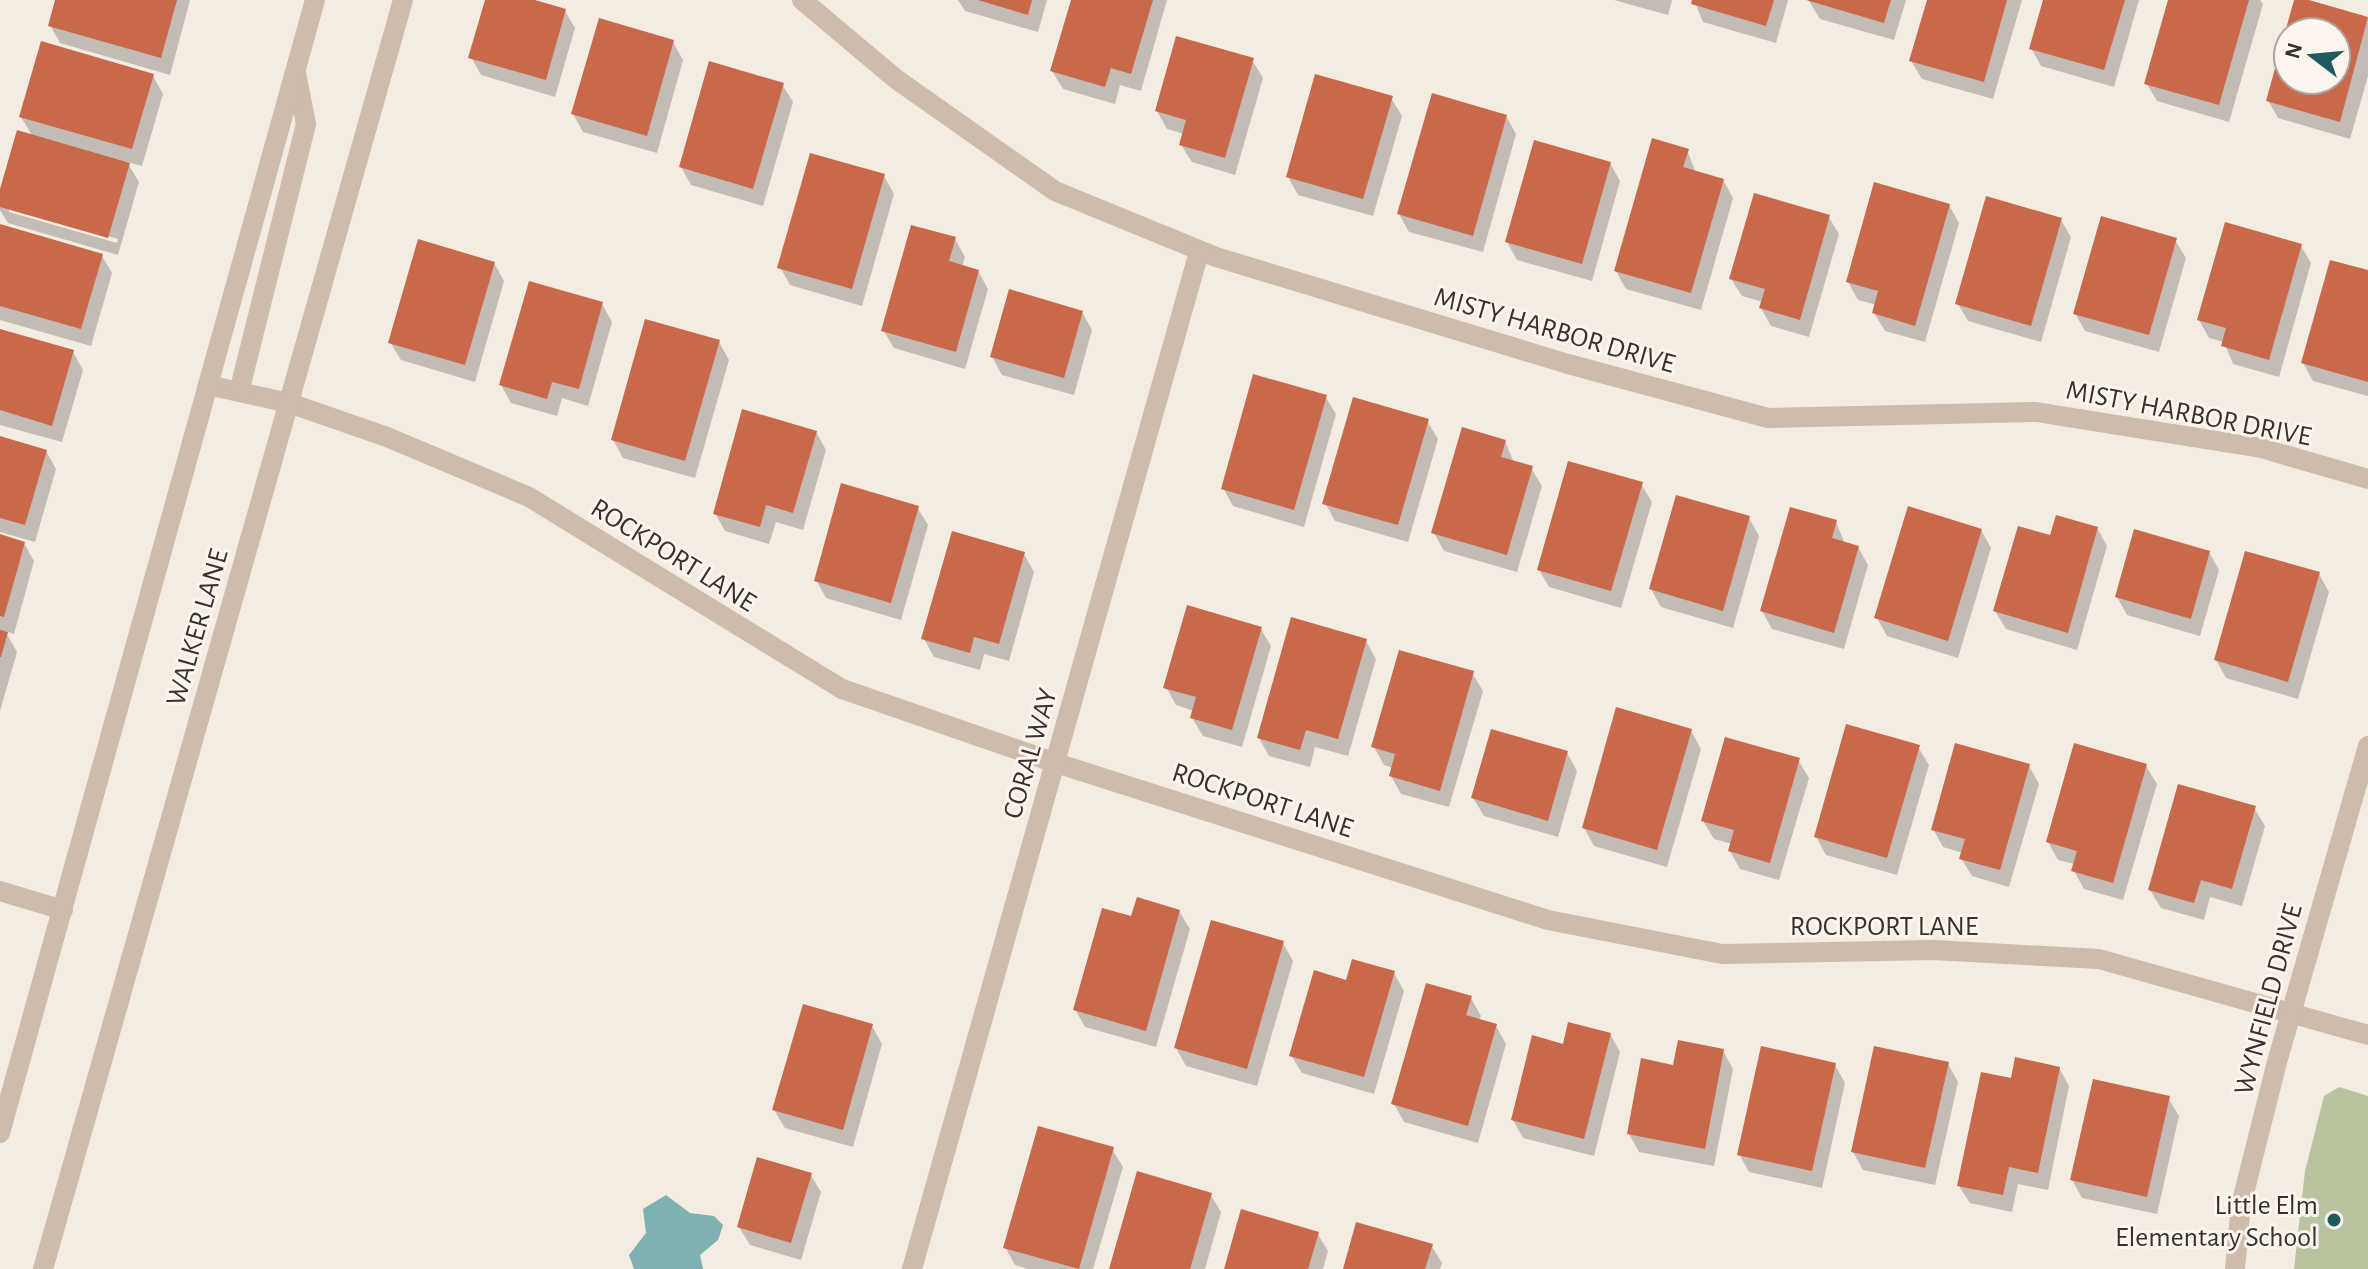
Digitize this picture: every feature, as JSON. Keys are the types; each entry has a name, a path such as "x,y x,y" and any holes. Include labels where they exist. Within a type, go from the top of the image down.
{"street":[{"name":"WALKER LANE","path":"0,1133 315,0"},
{"name":"WALKER LANE","path":"43,1269 403,0"},
{"name":"MISTY HARBOR DRIVE","path":"802,0 896,79 1055,191 1199,252 1568,364 1768,418 2036,412 2261,448 2368,479"},
{"path":"239,392 306,124 295,69"},
{"name":"CORAL WAY","path":"912,1269 1199,252"},
{"name":"ROCKPORT LANE","path":"208,385 289,403 387,437 529,497 842,689 1056,763 1562,923 1722,954 1933,950 2099,959 2368,1035"},
{"name":"WYNFIELD DRIVE","path":"2235,1269 2241,1205 2290,1011 2368,746"},
{"path":"0,891 63,910"}],"green space":[{"name":"Little Elm Elementary School","path":"2339,1087 2368,1096 2368,1269 2294,1269 2305,1171 2324,1096"}],"water":[{"path":"666,1195 690,1213 714,1216 723,1225 718,1240 700,1255 703,1269 634,1269 629,1255 646,1233 643,1209"}],"building":[{"path":"55,0 177,0 161,58 48,26"},
{"path":"485,0 535,0 566,9 546,80 468,58"},
{"path":"978,0 1032,0 1028,15"},
{"path":"1071,0 1153,0 1131,74 1111,68 1105,87 1050,71"},
{"path":"1692,0 1774,0 1766,26 1691,4"},
{"path":"1806,0 1891,0 1884,23"},
{"path":"1927,0 2007,0 1984,82 1909,61"},
{"path":"2043,0 2125,0 2104,70 2029,49"},
{"path":"2168,0 2249,0 2219,105 2144,84"},
{"path":"2294,0 2309,0 2368,17 2352,77 2352,16 2290,16"},
{"path":"599,18 674,40 647,136 571,114"},
{"path":"1176,36 1254,58 1225,158 1179,145 1186,120 1155,111"},
{"path":"41,41 154,74 132,149 19,117"},
{"path":"709,61 784,83 753,189 679,167"},
{"path":"1315,74 1393,96 1363,199 1286,177"},
{"path":"2272,79 2272,96 2347,96 2340,122 2266,101"},
{"path":"1432,93 1507,115 1473,236 1397,214"},
{"path":"17,130 130,163 108,238 0,207 0,189"},
{"path":"1652,138 1689,149 1683,167 1724,179 1691,293 1614,271"},
{"path":"1534,140 1611,162 1582,264 1505,242"},
{"path":"810,153 885,174 852,289 777,268"},
{"path":"1874,182 1950,204 1915,326 1872,313 1878,291 1846,282"},
{"path":"1754,193 1830,215 1800,320 1759,308 1765,289 1729,279"},
{"path":"1986,196 2062,218 2031,326 1955,304"},
{"path":"2101,216 2177,238 2149,335 2073,314"},
{"path":"2225,222 2302,244 2269,360 2221,346 2226,328 2197,320"},
{"path":"0,224 103,254 81,329 0,306"},
{"path":"911,225 956,237 949,261 979,270 956,352 881,331"},
{"path":"418,239 495,262 465,365 388,343"},
{"path":"2330,260 2368,270 2368,382 2301,363"},
{"path":"529,281 603,302 579,389 552,382 547,399 499,385"},
{"path":"1009,289 1083,311 1064,378 990,357"},
{"path":"645,319 720,340 685,461 611,440"},
{"path":"0,329 74,350 52,426 0,410"},
{"path":"1253,374 1327,395 1294,510 1221,489"},
{"path":"1353,397 1429,419 1398,525 1322,504"},
{"path":"742,409 817,431 793,513 766,505 760,527 713,514"},
{"path":"1462,427 1506,440 1501,457 1533,466 1507,555 1431,533"},
{"path":"0,436 47,450 25,525 0,518"},
{"path":"1568,461 1643,482 1611,591 1537,570"},
{"path":"841,483 919,506 891,603 814,581"},
{"path":"1676,495 1750,516 1723,611 1649,589"},
{"path":"1908,506 1982,529 1948,641 1874,618"},
{"path":"1790,507 1837,520 1832,538 1859,546 1834,633 1760,611"},
{"path":"2056,515 2098,527 2068,633 1993,611 2018,526 2050,535"},
{"path":"2134,529 2210,551 2191,619 2115,597"},
{"path":"952,531 1025,552 999,644 974,637 970,653 921,639"},
{"path":"0,534 25,542 4,617 0,616"},
{"path":"2245,551 2320,572 2288,682 2214,660"},
{"path":"1187,605 1262,627 1232,730 1190,718 1196,697 1163,688"},
{"path":"1291,617 1367,639 1338,739 1306,730 1300,750 1257,738"},
{"path":"0,630 8,632 1,657 0,657"},
{"path":"1399,650 1474,671 1440,791 1389,776 1395,754 1371,747"},
{"path":"1616,707 1692,729 1657,850 1582,828"},
{"path":"1846,724 1920,745 1887,858 1814,837"},
{"path":"1491,729 1568,751 1548,821 1471,798"},
{"path":"1725,737 1800,758 1770,863 1728,851 1734,830 1701,821"},
{"path":"1955,743 2030,764 2000,870 1959,859 1965,839 1931,830"},
{"path":"2074,743 2147,764 2113,883 2071,871 2077,851 2046,842"},
{"path":"2178,784 2256,806 2232,889 2201,880 2194,903 2148,890"},
{"path":"1137,897 1180,910 1146,1031 1073,1010 1102,908 1131,916"},
{"path":"1211,920 1284,941 1247,1069 1174,1048"},
{"path":"1352,959 1395,971 1364,1077 1289,1056 1314,970 1346,980"},
{"path":"1426,983 1472,996 1466,1015 1497,1024 1468,1126 1391,1104"},
{"path":"803,1004 873,1024 843,1130 772,1110"},
{"path":"1568,1022 1611,1033 1584,1139 1511,1120 1532,1035 1563,1044"},
{"path":"1678,1040 1724,1049 1705,1149 1627,1134 1641,1058 1673,1065"},
{"path":"1761,1046 1836,1063 1812,1171 1737,1155"},
{"path":"1874,1046 1949,1062 1925,1168 1851,1152"},
{"path":"2015,1057 2060,1067 2038,1173 2009,1167 2003,1195 1957,1186 1981,1072 2011,1078"},
{"path":"2093,1079 2170,1096 2147,1197 2070,1180"},
{"path":"1038,1126 1114,1147 1079,1269 1003,1248"},
{"path":"757,1157 812,1173 791,1243 737,1227"},
{"path":"1137,1171 1212,1193 1190,1269 1109,1269"},
{"path":"1241,1209 1319,1232 1308,1269 1224,1269"},
{"path":"1356,1222 1433,1244 1425,1269 1343,1269"}],"place":[{"name":"Little Elm Elementary School","path":"2334,1220"}]}
